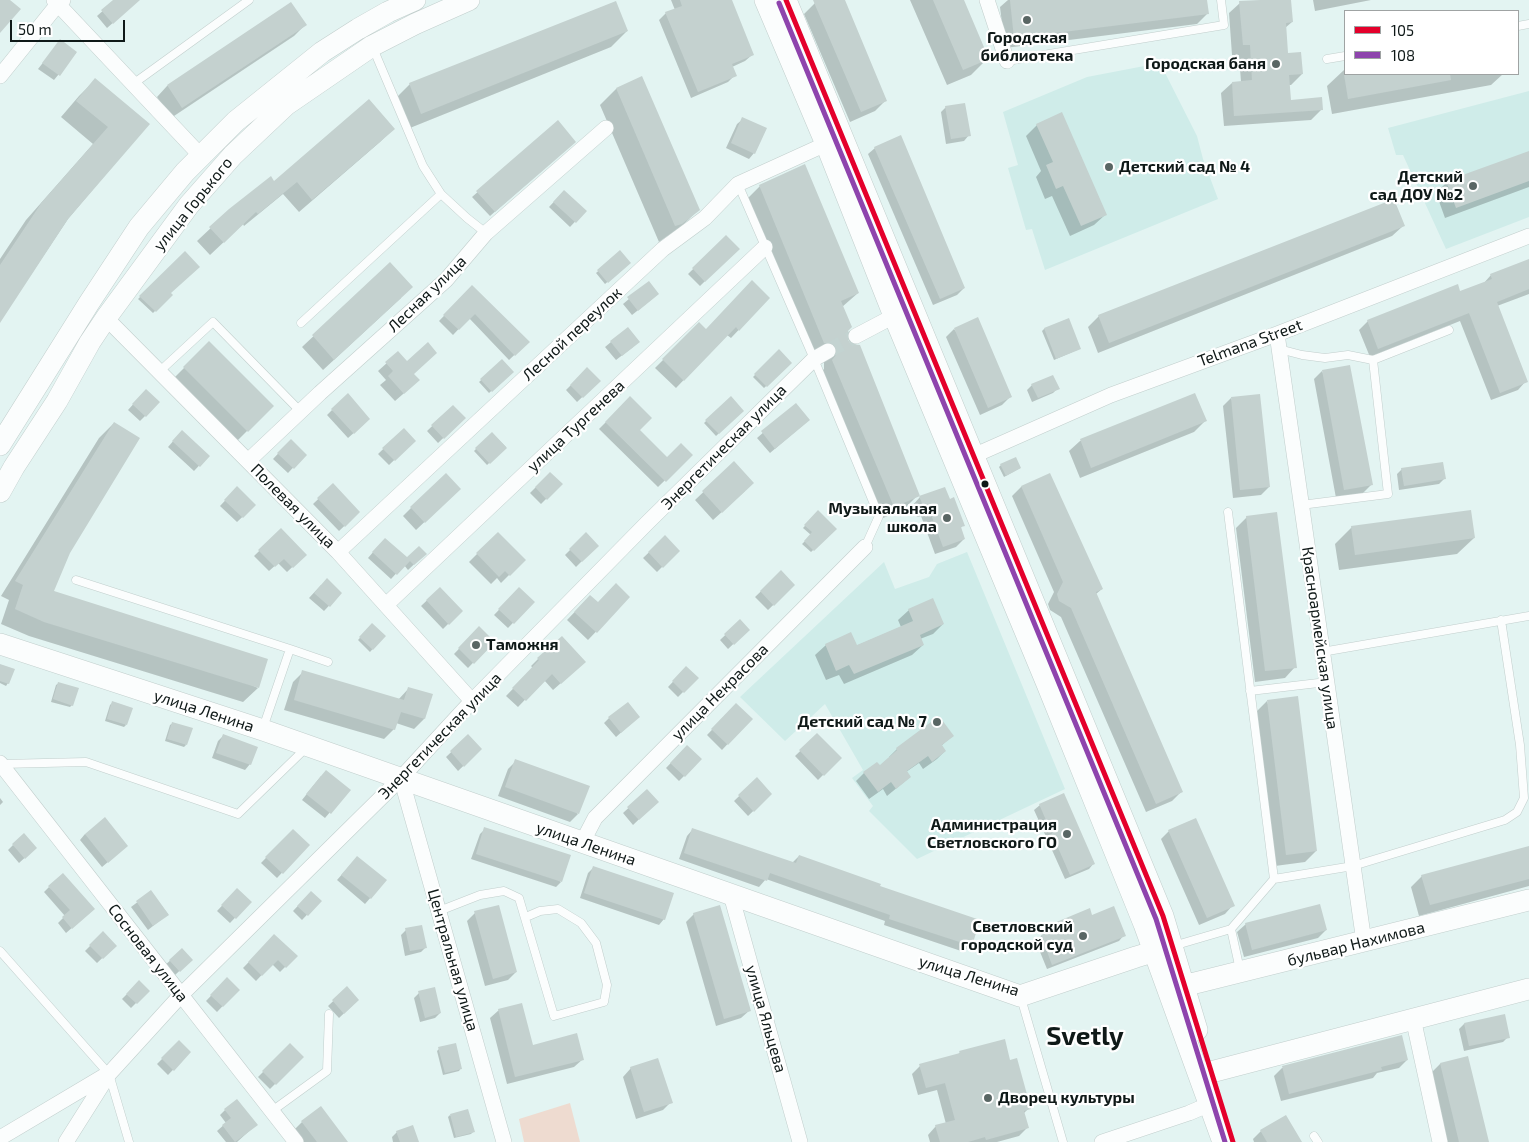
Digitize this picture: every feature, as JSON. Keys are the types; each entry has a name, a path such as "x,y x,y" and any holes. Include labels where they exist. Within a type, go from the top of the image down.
{"street":[{"name":"улица Горького","path":"0,445 89,302 139,227 201,156 236,121 322,52 380,16 415,0"},
{"name":"улица Горького","path":"0,492 14,467 57,402 90,342 106,318 189,205 234,155 286,105 372,46 444,5 469,0"},
{"path":"765,0 826,144 894,316 1047,684 1144,924 1163,949"},
{"path":"786,0 1163,916 1163,949 1215,1102 1233,1142"},
{"path":"987,0 1007,62"},
{"path":"0,76 58,1 217,173"},
{"name":"Лесная улица","path":"248,461 300,411 446,280 486,233 606,128"},
{"name":"Лесной переулок","path":"338,552 663,249 705,218 738,184 826,144"},
{"name":"Telmana Street","path":"973,456 1111,395 1278,341 1529,236"},
{"name":"улица Тургенева","path":"386,605 765,247"},
{"path":"89,302 106,318"},
{"path":"856,336 894,316"},
{"name":"Полевая улица","path":"106,318 338,552 472,701"},
{"name":"Красноармейская улица","path":"1278,341 1364,942"},
{"name":"Энергетическая улица","path":"109,1074 181,996 401,778 472,701 647,523 814,358 828,351"},
{"name":"улица Некрасова","path":"582,842 594,818 865,547"},
{"name":"улица Ленина","path":"0,644 263,730 1020,996 1163,949"},
{"name":"Сосновая улица","path":"1,764 296,1142"},
{"name":"Центральная улица","path":"401,778 504,1142"},
{"name":"улица Яльцева","path":"731,895 800,1142"},
{"name":"бульвар Нахимова","path":"1177,992 1241,973 1529,900"},
{"path":"1204,1071 1529,989"},
{"path":"1413,1018 1440,1142"},
{"path":"0,1138 109,1074"},
{"path":"66,1142 109,1074"},
{"path":"1108,1141 1184,1115 1215,1102"},
{"path":"1215,1102 1223,1142"}],"lane":[{"path":"133,84 249,0"},
{"path":"1007,62 1224,25 1221,0"},
{"path":"372,46 419,157 441,194 486,233"},
{"path":"1327,59 1344,56"},
{"path":"738,184 880,516 865,547"},
{"path":"301,323 441,194"},
{"path":"160,371 214,322 300,411"},
{"path":"1278,341 1302,355 1325,358 1348,355 1373,360 1450,330"},
{"path":"1301,505 1388,494 1373,360"},
{"path":"1228,512 1274,879"},
{"path":"76,580 328,662"},
{"path":"1322,652 1529,616"},
{"path":"1163,949 1231,929 1274,879 1353,866 1505,820 1517,812 1524,798 1520,745 1501,620"},
{"path":"263,730 290,649"},
{"path":"1250,691 1327,682"},
{"path":"1,764 86,762 238,814 309,746"},
{"path":"439,911 480,895 504,891 519,898 554,1016 604,1002 606,985 596,943 581,923 558,909 540,911 526,917"},
{"path":"1231,929 1241,973"},
{"path":"0,951 109,1074 129,1142"},
{"path":"1020,996 1063,1142"},
{"path":"272,1111 327,1071 329,1014"}],"shaded area":[{"name":"Детский сад № 4","path":"1160,63 1197,136 1203,159 1218,199 1045,270 1032,229 1026,230 1008,168 1018,165 1003,112 1087,77"},
{"name":"Детский сад ДОУ №2","path":"1529,91 1529,217 1446,249 1403,155 1396,155 1388,128"},
{"name":"Детский сад № 7","path":"967,552 1065,789 917,859 869,811 873,806 852,778 863,770 825,704 785,741 740,697 884,562 895,589 929,577 937,564"},
{"path":"570,1103 580,1142 524,1142 519,1119"}],"building":[{"path":"0,0 10,0 21,9 0,33"},
{"path":"113,0 140,0 113,24 101,10"},
{"path":"680,0 732,0 754,55 732,64 737,76 698,92 665,12 682,6"},
{"path":"813,0 845,0 887,101 861,112"},
{"path":"933,0 964,0 989,59 963,70"},
{"path":"1010,0 1207,0 1209,14 1014,38"},
{"name":"Городская баня","path":"1291,0 1293,22 1286,23 1288,53 1301,52 1303,74 1289,75 1291,100 1322,97 1323,110 1234,116 1232,82 1252,80 1250,45 1243,45 1239,1"},
{"path":"616,1 628,31 421,114 409,83"},
{"path":"291,2 307,25 182,108 167,85"},
{"path":"60,39 77,52 60,76 42,63"},
{"path":"1344,75 1450,75 1451,80 1348,99"},
{"path":"642,76 700,210 682,224 675,226 616,88"},
{"path":"95,78 150,124 68,219 0,323 0,265 42,202 108,127 76,101"},
{"path":"369,99 395,129 312,200 297,182 258,214 256,212 224,243 209,227 271,176 274,181"},
{"path":"965,103 971,136 951,139 945,106"},
{"path":"1062,112 1107,215 1081,226 1063,186 1056,189 1046,165 1053,162 1036,124"},
{"path":"742,117 767,128 755,154 731,143"},
{"path":"558,120 576,142 495,212 476,191"},
{"path":"901,135 965,288 940,299 874,147"},
{"path":"1529,151 1529,181 1456,208 1446,181"},
{"path":"805,164 859,293 841,301 852,327 848,331 848,340 851,344 860,345 920,496 894,507 832,360 836,355 836,347 832,343 824,343 759,185"},
{"path":"564,190 587,211 576,223 553,202"},
{"path":"1394,199 1405,226 1109,343 1098,315"},
{"path":"726,235 740,249 705,282 692,268"},
{"path":"620,250 631,263 608,283 597,270"},
{"path":"185,251 200,267 171,293 173,295 156,312 139,296"},
{"path":"1529,259 1529,289 1497,302 1528,382 1500,393 1469,313 1378,349 1367,320 1458,284 1460,291 1492,279 1490,274"},
{"path":"390,262 413,287 334,360 312,335"},
{"path":"752,280 770,298 739,331 736,327 684,381 662,359 699,322 706,329"},
{"path":"649,281 659,294 638,311 627,297"},
{"path":"472,285 530,342 515,356 475,314 459,330 443,315"},
{"path":"978,317 1012,397 988,408 954,328"},
{"path":"1069,318 1081,349 1056,359 1044,328"},
{"path":"628,327 640,342 622,356 610,341"},
{"path":"209,341 274,406 248,432 183,367"},
{"path":"428,342 437,353 414,374 420,380 404,394 388,376 393,371 385,362 398,351 407,361"},
{"path":"779,349 792,363 767,387 754,374"},
{"path":"502,359 514,372 492,392 480,379"},
{"path":"1350,365 1373,485 1344,490 1322,370"},
{"path":"587,367 601,381 583,398 570,385"},
{"path":"1053,375 1060,389 1038,398 1031,384"},
{"path":"146,389 160,402 146,417 132,404"},
{"path":"348,393 370,419 354,434 331,409"},
{"path":"1195,393 1207,421 1091,468 1080,439"},
{"path":"1260,394 1270,487 1240,490 1231,397"},
{"path":"630,396 652,418 640,430 667,457 681,443 693,455 666,482 605,422"},
{"path":"731,396 744,411 719,434 705,420"},
{"path":"796,403 810,420 775,449 761,431"},
{"path":"453,405 466,418 444,439 431,425"},
{"path":"114,422 140,438 70,553 54,591 268,659 259,688 44,622 15,609 23,585 15,581"},
{"path":"404,428 416,441 395,461 382,448"},
{"path":"182,430 210,456 200,467 172,441"},
{"path":"492,432 507,448 490,464 475,448"},
{"path":"291,439 307,455 294,469 277,453"},
{"path":"1016,457 1021,468 1006,476 1000,464"},
{"path":"734,461 754,483 722,513 702,491"},
{"path":"1443,462 1446,479 1404,486 1401,468"},
{"path":"550,472 563,484 547,500 535,487"},
{"path":"446,473 461,489 425,523 410,507"},
{"path":"1050,473 1103,589 1096,592 1183,792 1156,804 1071,608 1059,601 1057,594 1063,582 1021,486"},
{"path":"333,483 360,512 345,527 317,498"},
{"path":"237,486 256,505 243,518 224,500"},
{"name":"Музыкальная школа","path":"945,487 950,499 954,497 965,526 961,527 965,539 943,547 929,509 925,510 919,496"},
{"path":"818,510 837,529 814,551 804,541 812,532 804,525"},
{"path":"1471,510 1475,538 1355,555 1351,526"},
{"path":"1277,512 1297,668 1265,671 1246,516"},
{"path":"281,528 307,555 293,568 284,559 275,567 258,550"},
{"path":"498,532 526,560 510,576 505,571 499,577 476,553"},
{"path":"586,532 599,546 582,562 569,549"},
{"path":"665,535 680,551 663,568 648,552"},
{"path":"385,538 407,557 419,546 427,554 414,565 410,561 397,575 372,552"},
{"path":"781,570 795,585 774,606 760,591"},
{"path":"327,578 342,593 330,607 314,593"},
{"path":"616,583 630,597 597,633 574,612 590,595 598,602"},
{"path":"440,587 463,611 449,625 426,600"},
{"path":"519,587 535,602 514,624 498,609"},
{"path":"933,598 944,624 920,635 924,645 854,674 849,665 836,671 825,644 851,632 857,645 913,621 908,609"},
{"path":"740,619 750,630 734,645 724,634"},
{"path":"372,623 386,636 373,650 359,637"},
{"name":"Таможня","path":"479,626 495,642 474,664 458,648"},
{"path":"562,636 586,662 561,684 552,674 526,701 512,688 539,660 537,658"},
{"path":"0,664 15,669 9,684 0,681"},
{"path":"686,666 699,678 684,693 672,681"},
{"path":"302,670 404,700 408,687 433,694 425,719 401,712 395,730 294,700"},
{"path":"58,682 79,688 73,706 53,699"},
{"path":"1298,696 1317,851 1286,855 1267,700"},
{"path":"112,701 133,708 127,725 107,719"},
{"path":"628,702 640,717 621,733 608,717"},
{"path":"736,703 753,719 728,745 711,729"},
{"path":"939,716 954,736 942,745 946,751 932,762 928,756 907,771 911,777 896,789 891,782 878,792 863,772 877,762 880,765 897,750 896,748"},
{"path":"172,722 193,728 187,745 167,739"},
{"path":"817,733 842,758 824,776 799,750"},
{"path":"223,734 258,747 251,765 216,753"},
{"path":"468,734 482,749 464,767 450,751"},
{"path":"687,745 702,759 685,777 670,763"},
{"path":"515,759 590,786 579,814 505,787"},
{"path":"326,770 351,790 331,814 306,794"},
{"path":"757,777 772,794 754,812 738,795"},
{"path":"647,789 659,802 639,820 627,807"},
{"name":"Администрация Светловского ГО","path":"1064,793 1095,864 1070,875 1039,804"},
{"path":"105,817 128,846 108,863 85,834"},
{"path":"1196,818 1235,906 1207,918 1168,830"},
{"path":"484,827 571,855 562,882 476,854"},
{"path":"692,828 796,863 799,855 881,884 880,886 980,920 972,946 889,919 890,915 770,873 767,881 684,853"},
{"path":"293,829 310,845 283,874 265,857"},
{"path":"24,833 37,848 25,859 12,844"},
{"path":"1529,846 1529,879 1430,905 1421,875"},
{"path":"357,856 387,880 371,899 341,875"},
{"path":"593,866 674,893 665,920 584,893"},
{"path":"63,873 95,909 72,929 62,917 70,910 48,886"},
{"path":"237,888 252,902 236,919 221,905"},
{"path":"151,890 169,915 153,926 136,901"},
{"path":"311,891 322,901 308,916 297,906"},
{"path":"1320,904 1327,930 1252,950 1245,923"},
{"path":"499,905 517,972 493,979 474,911"},
{"path":"720,905 751,1011 724,1019 693,913"},
{"name":"Светловский городской суд","path":"1114,906 1126,936 1052,965 1041,935 1056,929 1054,923 1090,908 1092,915"},
{"path":"422,925 427,948 410,951 405,928"},
{"path":"103,931 117,946 103,959 89,945"},
{"path":"274,934 298,956 286,968 278,960 262,976 248,962"},
{"path":"182,948 193,960 180,972 169,960"},
{"path":"227,977 240,990 223,1007 210,995"},
{"path":"139,980 150,991 137,1004 126,994"},
{"path":"347,986 359,1000 344,1014 332,1000"},
{"path":"435,987 441,1013 425,1018 418,991"},
{"path":"522,1003 533,1045 577,1033 584,1060 515,1077 498,1009"},
{"path":"1505,1014 1510,1038 1469,1046 1464,1023"},
{"path":"1402,1035 1408,1060 1381,1067 1382,1070 1289,1094 1282,1066"},
{"name":"Дворец культуры","path":"1005,1039 1010,1060 1017,1058 1031,1109 1024,1111 1029,1128 986,1140 985,1137 968,1142 940,1142 935,1125 955,1120 945,1083 926,1088 919,1064"},
{"path":"179,1040 191,1052 174,1071 161,1058"},
{"path":"290,1043 304,1057 276,1085 262,1071"},
{"path":"456,1043 462,1069 445,1073 438,1047"},
{"path":"1468,1056 1489,1142 1459,1142 1440,1063"},
{"path":"658,1058 673,1103 644,1112 630,1067"},
{"path":"237,1099 258,1125 235,1142 222,1125 231,1118 224,1109"},
{"path":"321,1106 348,1142 317,1142 301,1121"},
{"path":"468,1109 475,1132 456,1137 450,1114"},
{"path":"1286,1115 1302,1142 1267,1142 1260,1130"},
{"path":"413,1125 419,1142 400,1142 396,1131"}],"tunnel":[{"path":"828,351 856,336"}],"transit line":[{"name":"105","path":"786,0 1163,916 1233,1142"},
{"name":"108","path":"779,3 1156,919 1225,1142"}],"place":[{"name":"Городская библиотека","path":"1027,20"},
{"name":"Городская баня","path":"1276,64"},
{"name":"Детский сад № 4","path":"1109,167"},
{"name":"Детский сад ДОУ №2","path":"1473,186"},
{"name":"Музыкальная школа","path":"947,518"},
{"name":"Таможня","path":"476,645"},
{"name":"Детский сад № 7","path":"937,722"},
{"name":"Администрация Светловского ГО","path":"1067,834"},
{"name":"Светловский городской суд","path":"1083,936"},
{"name":"Дворец культуры","path":"988,1098"}],"district":[{"name":"Svetly","path":"1085,1036"}]}
